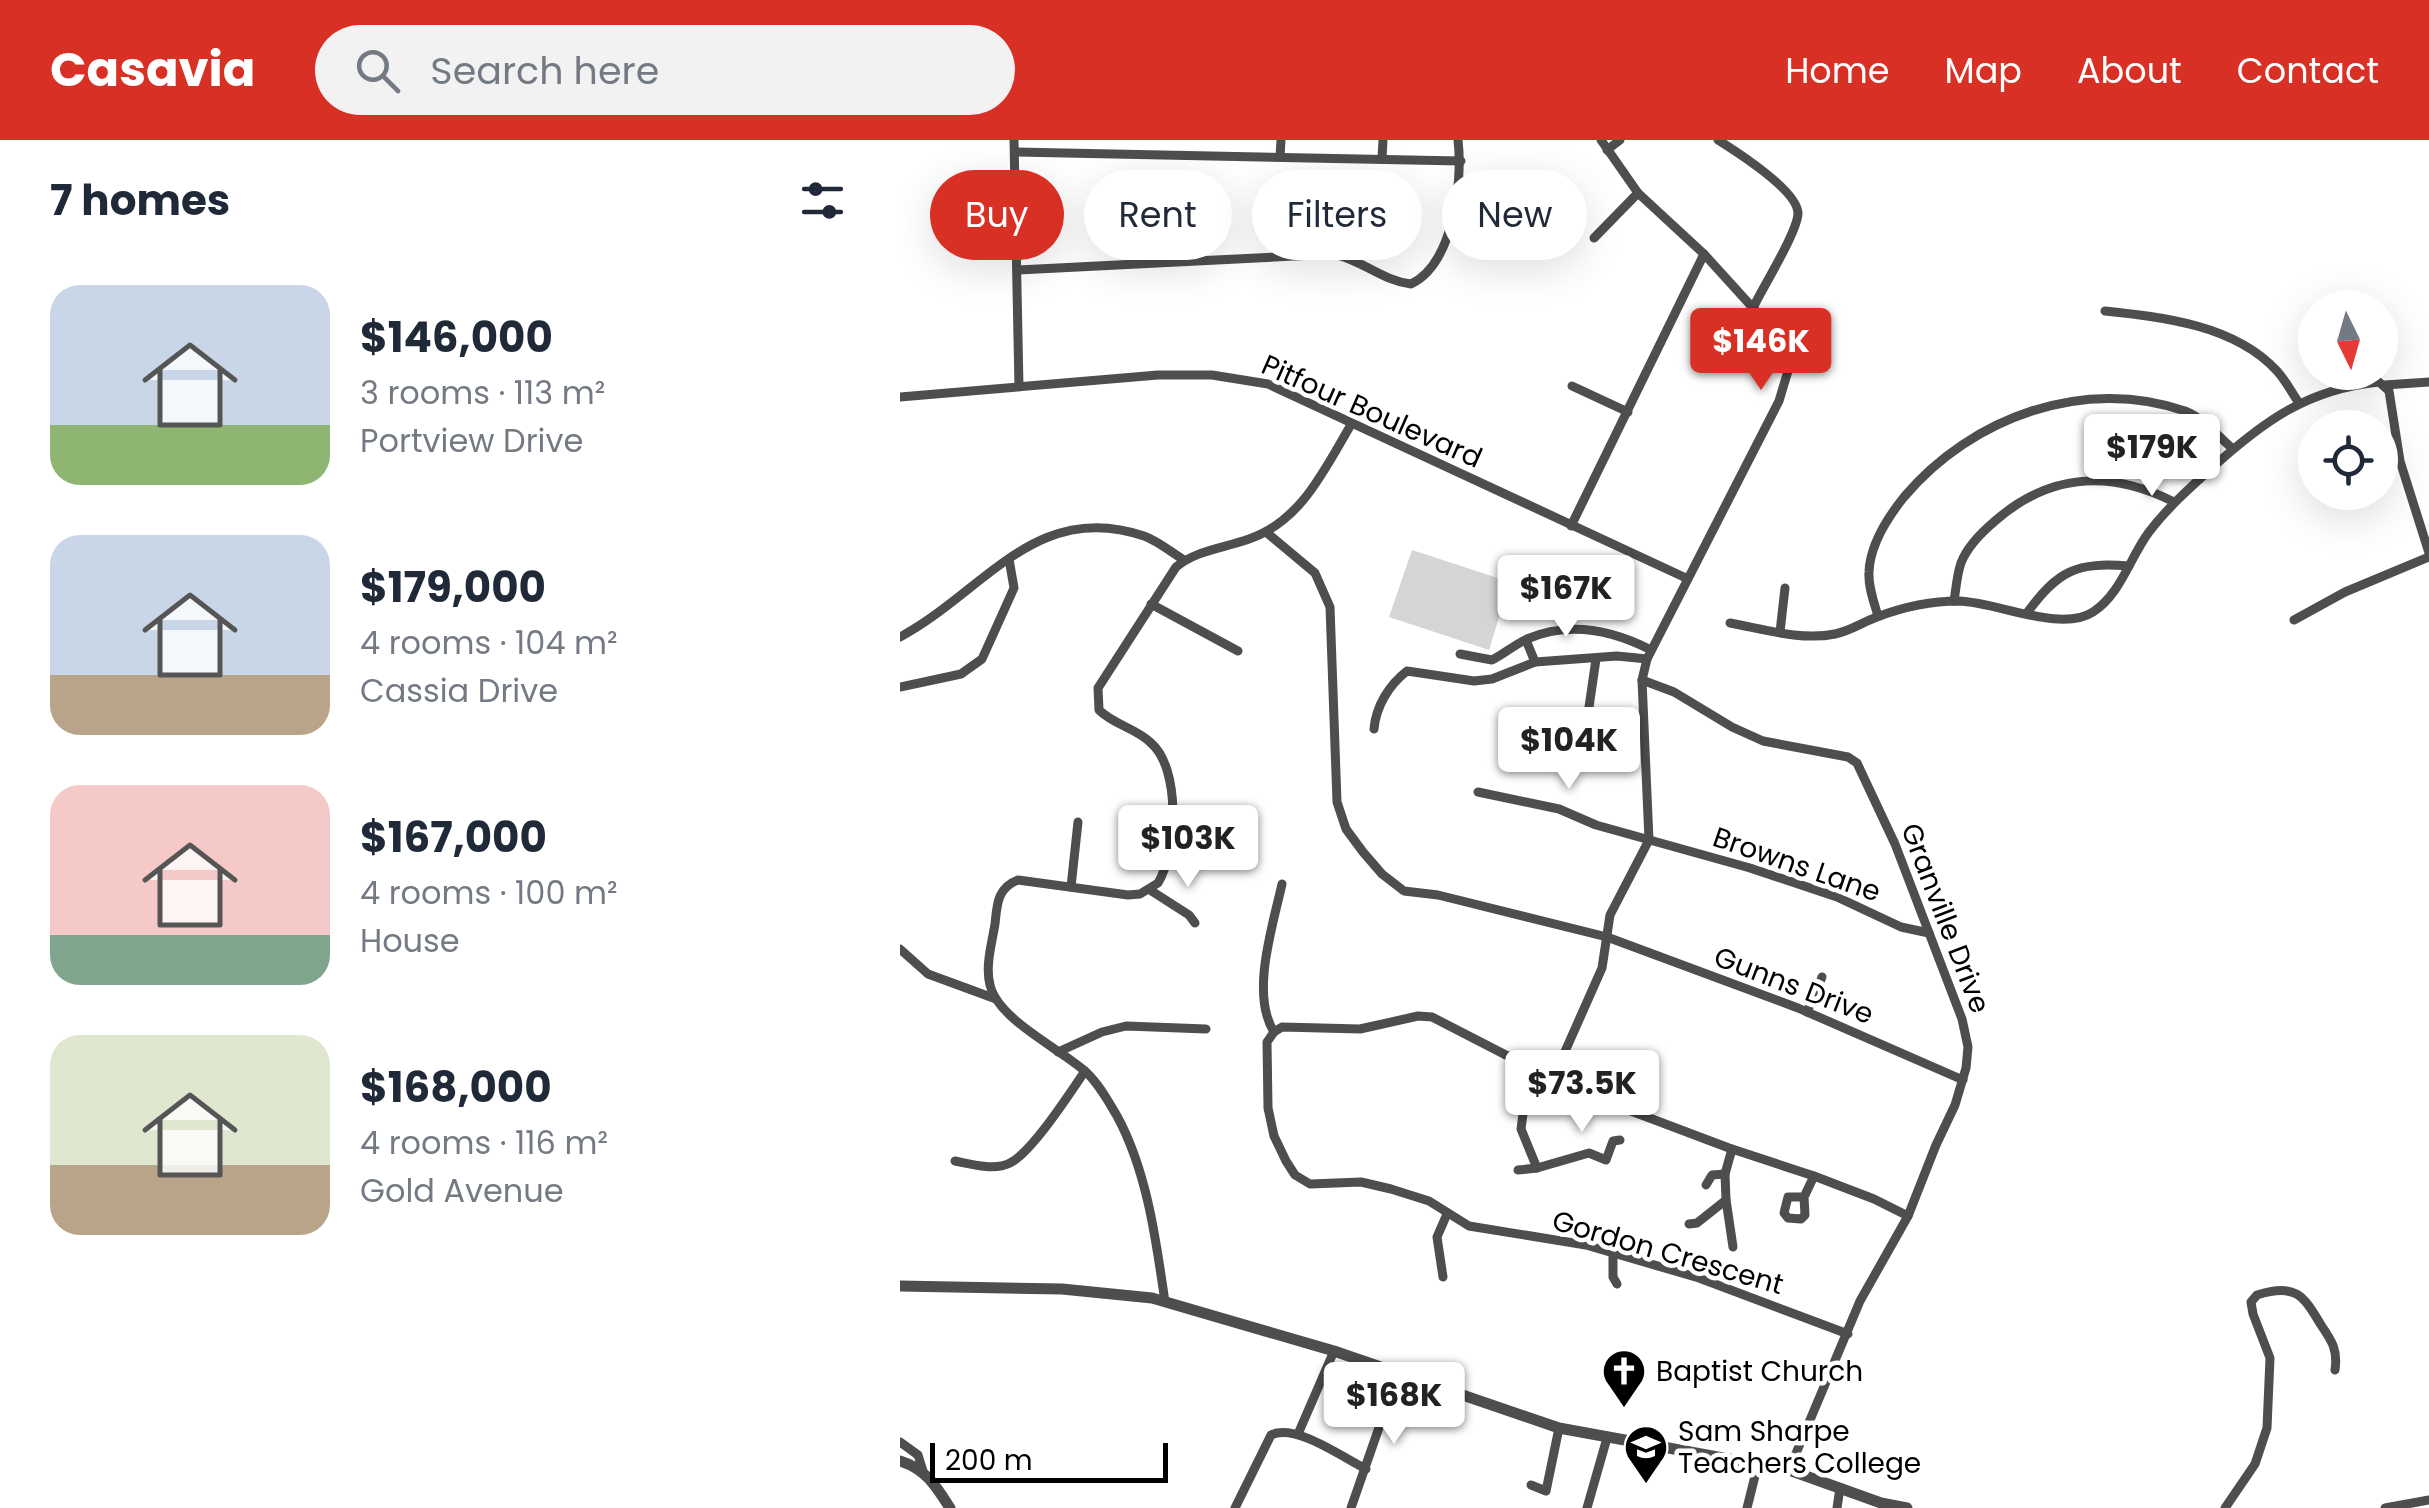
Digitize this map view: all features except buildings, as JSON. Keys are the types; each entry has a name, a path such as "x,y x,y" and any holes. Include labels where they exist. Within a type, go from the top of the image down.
{"street":[{"path":"1014,140 1019,387"},
{"path":"1280,157 1281,140"},
{"path":"1382,159 1383,140"},
{"path":"1018,270 1334,254 1357,259 1380,275 1411,284 1423,278 1442,252 1461,161 1458,140"},
{"path":"1550,1078 1602,968 1610,914 1649,840 1642,680 1649,655 1786,384 1788,371 1782,340 1704,254 1638,192 1600,140"},
{"path":"1608,150 1620,140"},
{"path":"1718,140 1786,191 1797,207 1796,223 1754,306"},
{"path":"1016,152 1461,161"},
{"path":"1594,238 1638,192"},
{"path":"1571,526 1704,254"},
{"path":"2105,312 2176,320 2215,332 2262,357 2299,404"},
{"name":"Pitfour Boulevard","path":"900,397 1158,375 1227,376 1268,384 1686,578"},
{"path":"2398,384 2429,382"},
{"path":"1572,386 1628,412"},
{"path":"1730,623 1817,636 1840,633 1904,608 1954,601 2057,618 2084,617 2112,596 2147,534 2174,502 2234,449 2286,408 2342,390"},
{"path":"2294,620 2345,592 2429,555 2400,461 2387,390"},
{"path":"1878,616 1868,569 1894,509 1927,470 2011,416 2098,398 2142,400 2190,413 2234,449"},
{"path":"996,1000 988,973 1001,893 1018,880 1128,895 1150,890 1164,874 1173,811 1169,776 1156,746 1142,734 1108,720 1099,710 1096,700 1103,677 1126,648 1168,577 1184,560 1266,532 1288,516 1312,491 1352,423"},
{"path":"1954,601 1961,562 1982,532 2009,508 2040,490 2074,482 2113,481 2143,486 2174,502"},
{"path":"900,638 1010,559 1062,530 1106,526 1148,538 1184,560"},
{"name":"Gunns Drive","path":"1266,532 1315,573 1330,607 1337,802 1346,829 1382,874 1404,891 1607,937 1807,1012 1964,1080"},
{"path":"900,686 961,674 982,658 1014,588 1010,559"},
{"path":"2027,613 2058,577 2076,568 2098,564 2129,566"},
{"path":"1780,632 1785,588"},
{"path":"1151,604 1238,651"},
{"path":"1460,654 1492,660 1526,640 1576,629 1626,637 1649,655"},
{"path":"1526,640 1535,662"},
{"path":"1374,728 1376,713 1385,697 1407,672 1474,682 1535,662 1649,655"},
{"path":"1596,659 1588,714 1599,730 1619,729"},
{"name":"Granville Drive","path":"1642,680 1674,692 1732,727 1764,741 1848,757 1857,763 1896,844 1962,1019 1968,1048 1964,1080 1908,1216 1860,1301 1790,1470"},
{"path":"1573,715 1588,714"},
{"name":"Browns Lane","path":"1478,792 1559,809 1596,825 1837,896 1901,927 1929,933"},
{"path":"1071,887 1078,822"},
{"path":"1282,884 1264,974 1268,1018 1274,1032 1282,1027 1360,1029 1418,1016 1432,1017 1610,1105 1874,1198 1908,1216"},
{"path":"1150,890 1180,908 1195,923"},
{"path":"900,949 928,974 996,1000 1085,1071 1118,1120 1138,1168 1165,1302"},
{"path":"1807,1012 1822,977"},
{"path":"1058,1052 1126,1026 1206,1028"},
{"name":"Gordon Crescent","path":"1274,1032 1266,1042 1268,1108 1274,1136 1295,1175 1310,1184 1361,1182 1391,1189 1429,1200 1468,1226 1568,1242 1699,1278 1848,1334"},
{"path":"1528,1067 1522,1128 1538,1168"},
{"path":"955,1160 984,1166 1009,1164 1038,1136 1085,1071"},
{"path":"1518,1170 1589,1154 1606,1160 1612,1141 1620,1140"},
{"path":"1732,1149 1725,1174 1733,1247"},
{"path":"1706,1184 1712,1175 1725,1174"},
{"path":"1804,1197 1814,1176"},
{"path":"1689,1224 1697,1223 1726,1200"},
{"path":"1443,1277 1437,1237 1447,1214"},
{"path":"1614,1254 1613,1278 1617,1284"},
{"path":"900,1286 1062,1289 1165,1302 1334,1351 1559,1428 1790,1470 1881,1503 1907,1508"},
{"path":"2226,1508 2254,1464 2267,1428 2270,1358 2252,1314 2252,1302 2257,1295 2286,1291 2309,1302 2336,1348 2335,1370"},
{"path":"1298,1434 1334,1351"},
{"path":"1351,1508 1398,1373"},
{"path":"1531,1485 1546,1491 1559,1428"},
{"path":"1235,1508 1270,1435 1279,1431 1298,1434 1366,1469"},
{"path":"1587,1508 1606,1438"},
{"path":"900,1442 918,1455 923,1471 950,1508"},
{"path":"900,1461 923,1471"},
{"path":"1748,1508 1758,1464"},
{"path":"1838,1508 1840,1488"},
{"path":"2385,1508 2429,1500"}],"shaded area":[{"path":"1412,550 1510,582 1489,650 1389,617"}],"place":[{"name":"Baptist Church","path":"1624,1409"},
{"name":"Sam Sharpe Teachers College","path":"1646,1485"}]}
